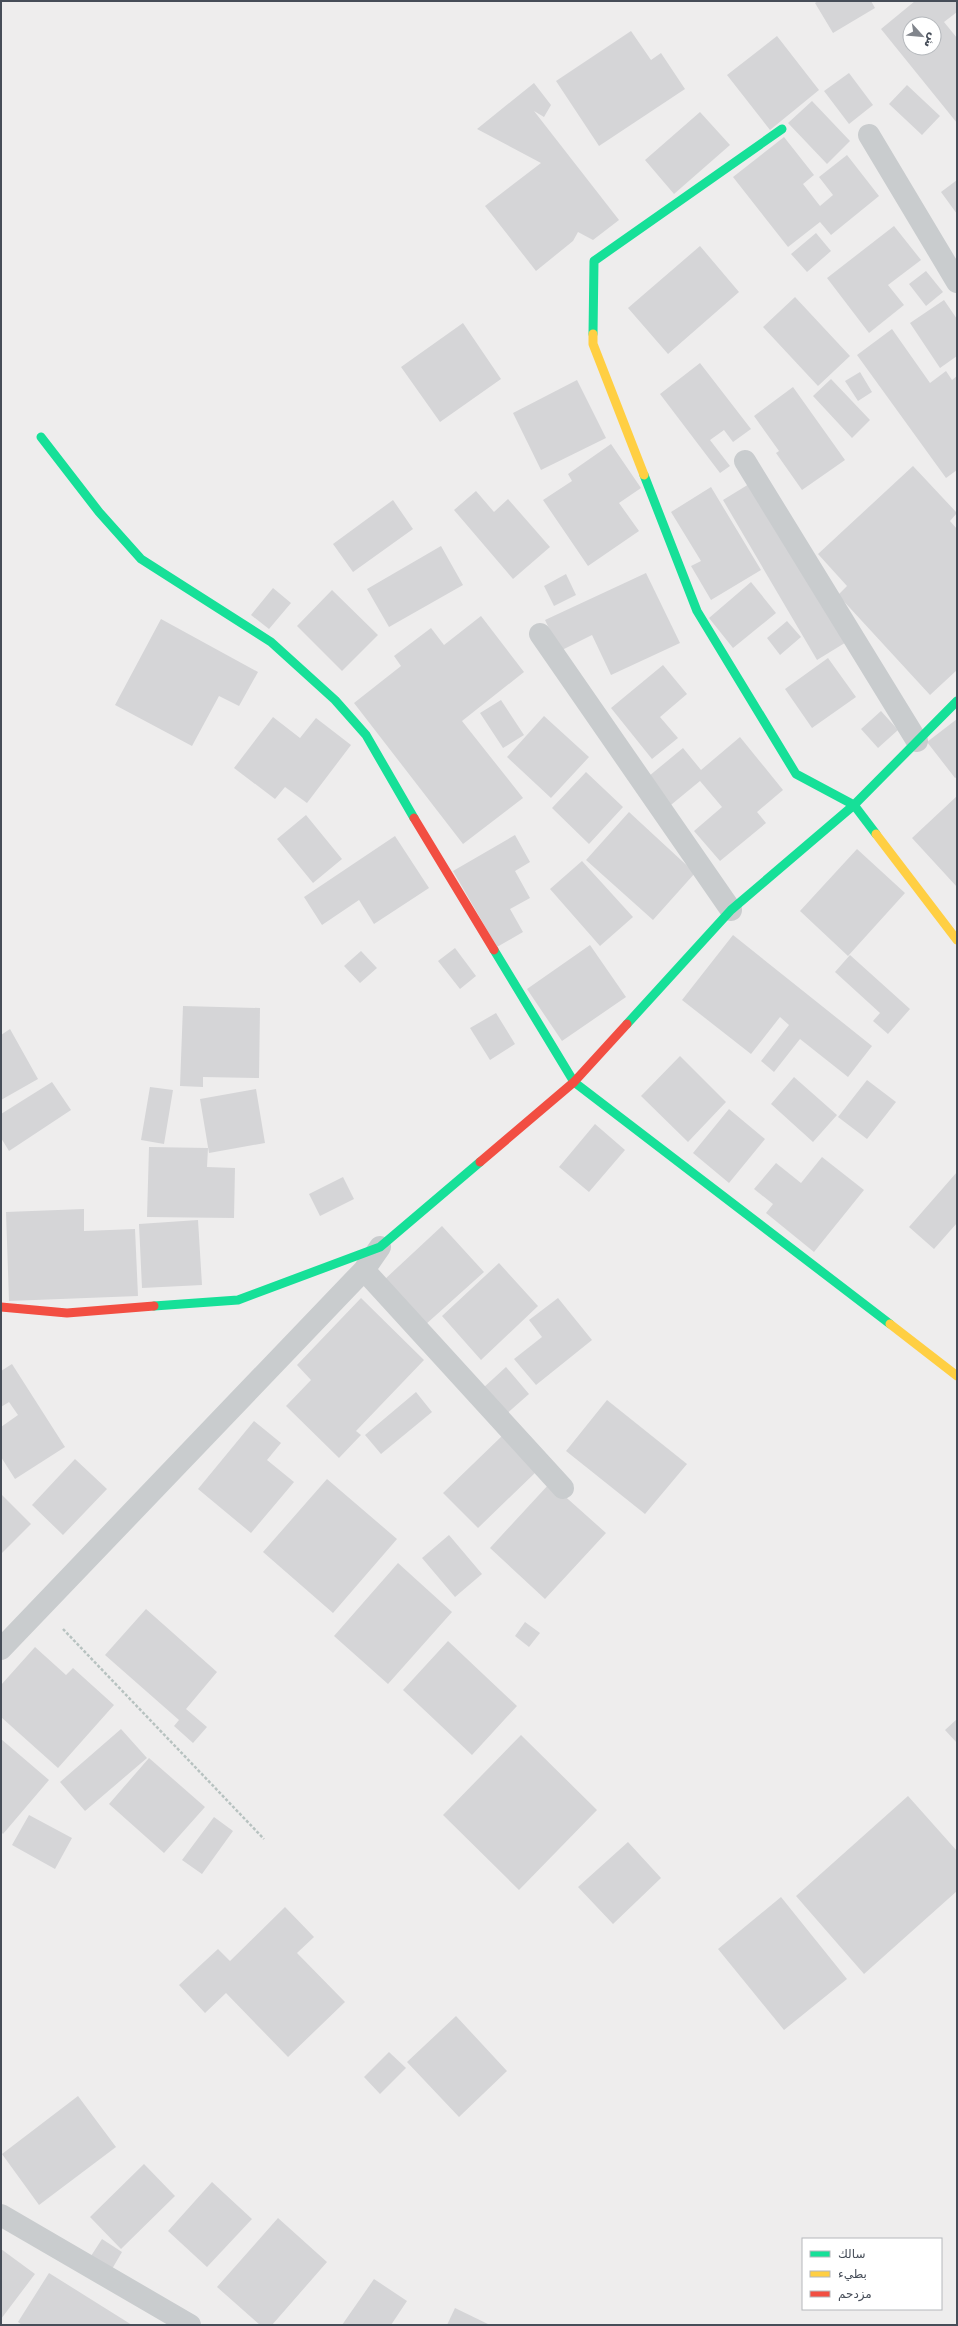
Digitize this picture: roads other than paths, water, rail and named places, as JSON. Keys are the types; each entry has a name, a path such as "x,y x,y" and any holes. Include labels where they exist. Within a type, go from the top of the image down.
{"street":[{"path":"782,129 594,261 593,344 697,611 796,774 854,805 957,940"},
{"path":"869,135 957,282"},
{"path":"41,437 99,512 141,559 271,642 335,700 366,735 393,784 574,1082 957,1376"},
{"path":"745,461 917,741"},
{"path":"540,634 731,910"},
{"path":"1,1649 364,1270 380,1247 574,1082 731,910 854,805 957,701"},
{"path":"1,1307 66,1314 238,1300 380,1247"},
{"path":"364,1270 563,1488"},
{"path":"1,2215 190,2325"}]}
